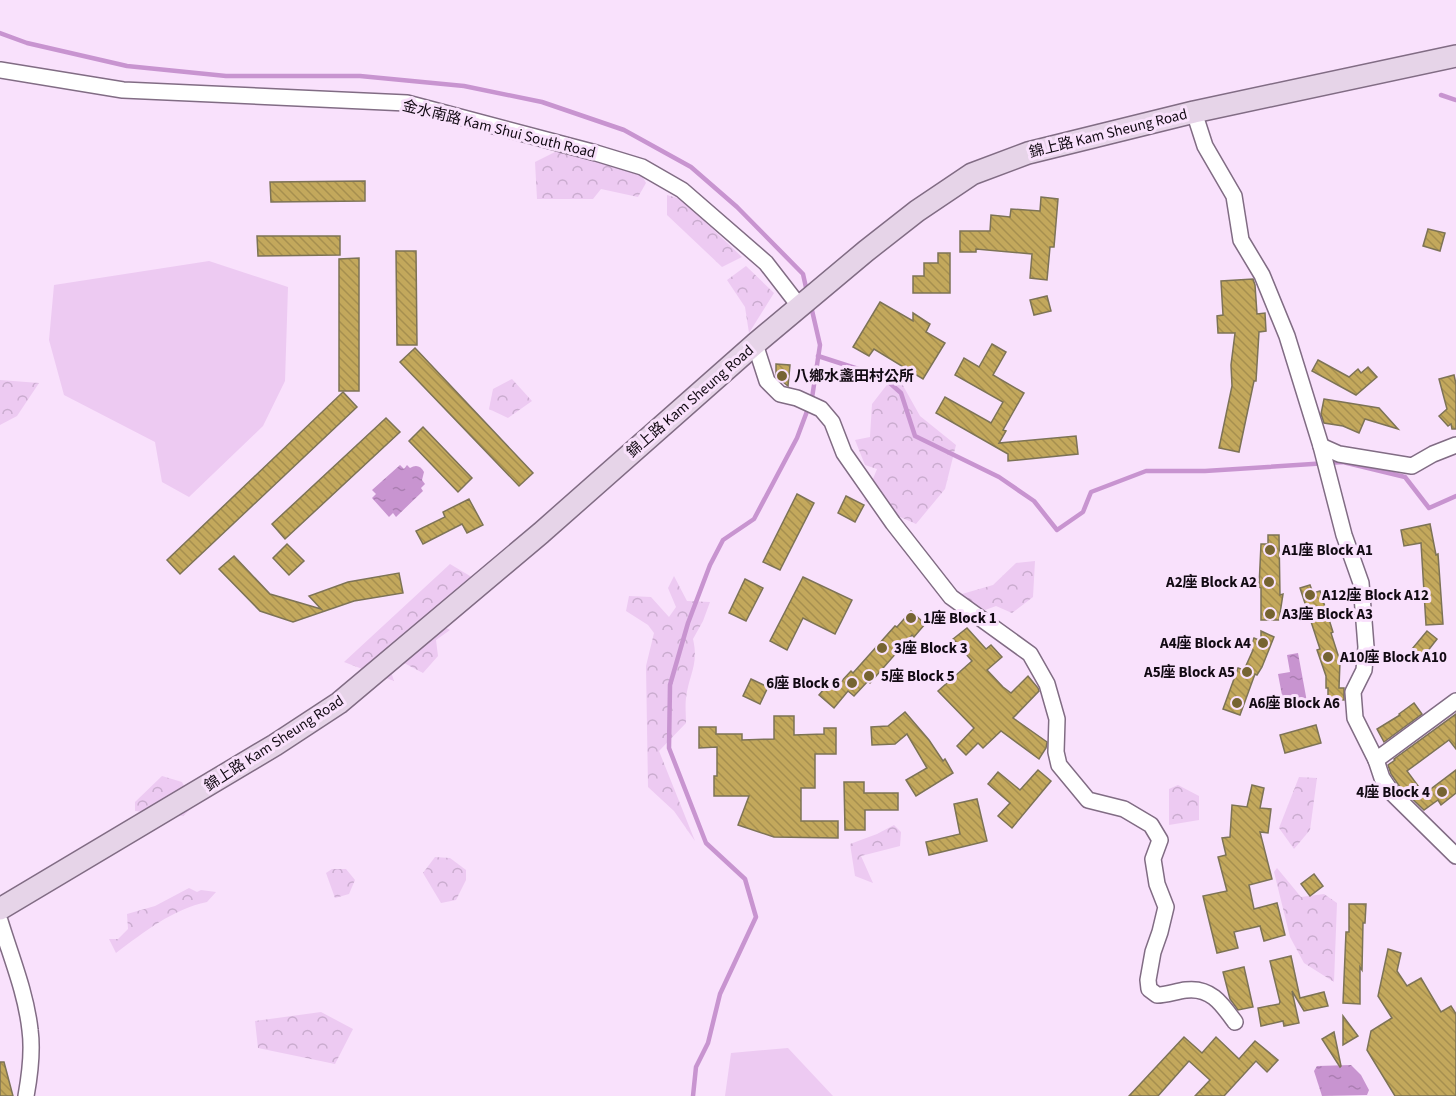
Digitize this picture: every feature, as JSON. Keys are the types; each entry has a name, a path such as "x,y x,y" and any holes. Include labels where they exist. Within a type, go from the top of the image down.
{"main road":[{"name":"錦上路 Kam Sheung Road","path":"0,909 275,746 339,703 541,533 755,344 917,211 972,174 1028,153 1194,112 1456,56"}],"street":[{"name":"金水南路 Kam Shui South Road","path":"0,70 123,90 407,103 596,153 642,167 682,190 766,263 802,306"},
{"path":"1194,112 1205,146 1234,196 1241,240 1262,275 1287,336 1344,535 1361,583 1366,647 1364,670 1353,692 1355,718 1376,760 1382,778 1392,793 1456,856"},
{"path":"755,344 767,381 780,394 797,398 821,409 832,422 844,453 893,523 951,597 1030,654 1047,684 1057,719 1056,752 1059,765 1088,800 1124,809 1151,825 1160,840 1153,859 1157,884 1166,908 1153,952 1148,980 1149,990 1157,995 1186,990 1204,990 1220,1000 1235,1022"},
{"path":"1323,456 1339,454 1412,466 1456,445"},
{"path":"1376,760 1456,701"},
{"path":"0,921 24,997 30,1032 31,1067 26,1096"}],"green space":[{"path":"577,141 631,155 646,183 638,197 601,189 593,199 537,199 535,162"},
{"path":"667,195 681,199 742,257 722,267 667,215"},
{"path":"209,261 288,287 285,381 263,426 189,497 162,482 155,442 64,395 49,340 54,285"},
{"path":"746,266 774,293 749,333 745,307 727,280"},
{"path":"896,373 920,416 956,445 945,489 916,524 864,501 877,469 865,465 855,440 870,437 872,404"},
{"path":"512,379 532,401 508,418 489,409 493,389"},
{"path":"0,380 39,383 17,416 0,425"},
{"path":"1035,561 1033,597 1012,613 996,606 969,616 962,594 993,585 1016,563"},
{"path":"450,564 475,579 426,617 450,630 436,640 438,656 423,673 385,653 394,681 344,662"},
{"path":"674,576 687,601 710,602 693,639 695,656 687,690 686,723 659,751 695,841 674,811 648,787 646,666 654,633 648,625 626,611 629,596 651,597 669,617 676,607 668,588"},
{"path":"162,776 182,782 194,806 183,816 135,811 135,802"},
{"path":"1299,777 1317,778 1310,830 1294,849 1279,828"},
{"path":"1178,785 1199,796 1199,820 1169,825 1169,789"},
{"path":"894,825 901,832 900,846 861,856 873,883 855,876 850,844"},
{"path":"435,857 450,858 466,870 466,880 456,900 441,903 423,873"},
{"path":"1277,868 1301,897 1324,894 1337,903 1334,982 1304,963 1290,937 1274,872"},
{"path":"332,869 346,869 355,880 349,894 335,898 326,873"},
{"path":"189,888 197,892 201,890 216,892 207,902 194,905 171,916 148,929 116,953 109,939 118,939 128,929 127,914 155,906"},
{"path":"321,1012 353,1029 335,1064 258,1048 255,1021"},
{"path":"788,1048 833,1096 725,1096 731,1053"}],"water":[{"path":"400,465 404,469 407,465 410,468 420,467 424,472 422,480 425,484 421,488 423,491 396,517 393,513 389,517 372,498 376,494 372,490"},
{"path":"1298,653 1307,702 1284,706 1278,674 1290,672 1287,655"},
{"path":"1351,1065 1361,1075 1369,1090 1367,1095 1322,1096 1314,1071 1317,1066"}],"building":[{"path":"365,181 365,201 271,202 270,182"},
{"path":"1041,197 1058,199 1054,247 1050,247 1047,280 1030,278 1032,254 976,249 976,252 960,252 960,231 990,231 991,215 1010,217 1011,209 1040,211"},
{"path":"1428,229 1445,233 1440,251 1423,246"},
{"path":"257,236 340,236 340,255 258,256"},
{"path":"396,251 416,251 417,345 397,345"},
{"path":"938,253 950,253 950,293 913,293 913,276 924,276 924,263 938,263"},
{"path":"359,258 359,391 339,391 339,259"},
{"path":"1253,279 1257,314 1265,313 1266,331 1259,332 1256,381 1254,381 1239,452 1219,448 1232,386 1231,365 1235,333 1218,333 1217,316 1223,315 1221,281"},
{"path":"1047,296 1051,311 1034,315 1030,300"},
{"path":"880,302 913,321 913,313 930,324 926,332 945,343 923,379 874,349 869,356 853,347"},
{"path":"992,344 1006,352 993,375 1024,393 1003,430 1006,431 999,443 1076,436 1078,454 1008,461 1008,454 936,413 945,397 991,423 1003,402 955,375 964,358 979,367"},
{"path":"415,348 533,473 519,486 400,362"},
{"path":"1318,360 1349,377 1358,369 1361,373 1368,367 1377,377 1356,395 1312,371"},
{"name":"八鄉水盞田村公所","path":"776,364 790,365 788,386 776,376"},
{"path":"1454,375 1456,429 1452,429 1451,424 1448,426 1439,416 1447,409 1439,379"},
{"path":"343,392 357,407 180,574 167,560"},
{"path":"1324,399 1379,408 1398,429 1365,419 1359,433 1343,426 1324,423 1321,414"},
{"path":"386,418 400,432 285,539 272,524"},
{"path":"423,427 472,478 458,492 409,441"},
{"path":"797,494 814,503 780,570 763,562"},
{"path":"846,496 864,505 855,522 838,513"},
{"path":"469,499 483,525 467,533 462,524 423,544 416,531 445,517 443,512"},
{"path":"1430,524 1436,555 1438,554 1443,624 1426,625 1421,543 1404,546 1401,530"},
{"path":"1268,535 1279,535 1280,595 1283,594 1279,620 1261,620 1261,588 1259,587 1261,544 1268,544"},
{"path":"287,544 304,561 289,575 273,558"},
{"path":"234,556 270,594 321,609 309,596 348,582 399,573 403,593 354,601 293,622 260,611 219,569"},
{"path":"803,577 852,600 835,634 803,618 787,650 770,641"},
{"path":"745,579 763,588 746,621 729,613"},
{"path":"1310,585 1313,593 1320,591 1333,632 1331,633 1340,661 1339,688 1344,688 1344,700 1328,699 1326,676 1317,650 1320,649 1300,588"},
{"path":"911,611 925,624 914,637 912,635 870,683 868,681 854,696 848,691 834,708 819,695 830,682 836,687 851,671 853,673"},
{"path":"967,628 986,649 991,645 1002,657 987,670 1003,687 1011,693 1028,676 1038,688 1039,691 1013,718 1047,742 1039,759 1001,731 983,748 978,743 966,755 957,746 974,728 938,691 972,661 953,639"},
{"path":"1261,631 1274,637 1262,667 1257,675 1255,674 1240,715 1223,709 1238,668 1244,670 1253,650 1249,649 1254,638 1261,641"},
{"path":"1427,631 1437,639 1423,657 1412,649"},
{"path":"751,679 768,687 760,704 743,696"},
{"path":"1414,703 1422,714 1384,742 1377,729"},
{"path":"905,712 929,740 943,761 945,759 953,773 916,796 906,780 927,768 907,734 895,744 872,745 871,727 888,726"},
{"path":"1456,714 1456,749 1449,740 1407,771 1424,794 1456,770 1456,793 1441,805 1438,800 1424,810 1400,787 1388,765"},
{"path":"774,716 794,716 794,735 824,734 824,728 836,728 836,754 815,754 815,788 801,788 801,821 838,821 838,838 774,837 738,825 749,796 714,796 717,747 699,748 699,727 716,727 716,734 742,734 742,740 774,739"},
{"path":"1316,725 1321,743 1285,753 1280,735"},
{"path":"1038,770 1051,781 1012,828 998,816 1010,803 988,784 998,772 1020,790"},
{"path":"844,782 864,782 864,793 898,793 898,810 865,810 865,830 845,830"},
{"path":"1252,785 1264,788 1260,808 1271,809 1268,833 1260,832 1272,879 1249,885 1254,909 1277,903 1285,935 1264,941 1260,926 1234,932 1238,948 1217,953 1203,896 1227,891 1218,857 1226,855 1222,838 1230,837 1232,805 1247,807"},
{"path":"977,799 987,841 929,855 926,842 960,834 954,804"},
{"path":"1314,874 1323,886 1310,896 1301,884"},
{"path":"1349,904 1366,904 1365,923 1363,923 1362,970 1360,967 1360,1004 1343,1003"},
{"path":"1388,949 1401,953 1397,971 1407,986 1421,978 1441,1012 1451,1006 1456,1014 1456,1096 1395,1096 1367,1050 1371,1031 1392,1018 1378,996"},
{"path":"1291,956 1300,998 1324,992 1328,1006 1304,1011 1292,991 1299,1023 1284,1026 1283,1021 1261,1026 1258,1008 1280,1002 1270,961"},
{"path":"1244,967 1253,1007 1238,1010 1230,999 1223,972"},
{"path":"1343,1016 1358,1036 1343,1045"},
{"path":"1334,1032 1341,1066 1340,1067 1322,1039"},
{"path":"1184,1037 1202,1053 1216,1037 1239,1059 1255,1041 1278,1060 1267,1072 1256,1061 1224,1096 1195,1096 1210,1080 1189,1061 1158,1096 1129,1096"},
{"path":"0,1062 4,1062 13,1096 0,1096"}],"waterway":[{"path":"0,33 27,43 127,66 226,76 360,76 464,86 542,102 624,130 691,167 737,207 803,274 807,292"},
{"path":"1441,95 1456,100"},
{"path":"693,1096 696,1067 708,1043 720,994 756,917 745,879 706,843 669,748 670,685 688,623 710,565 723,540 754,519 797,438 812,398 820,345 811,306"},
{"path":"818,356 883,377 901,393 915,436 999,477 1034,501 1057,530 1083,512 1091,492 1146,471 1205,471 1343,462 1405,477 1429,508 1456,496"}],"place":[{"name":"八鄉水盞田村公所","path":"782,376"},
{"name":"A1座 Block A1","path":"1270,550"},
{"name":"A2座 Block A2","path":"1269,582"},
{"name":"A12座 Block A12","path":"1310,595"},
{"name":"A3座 Block A3","path":"1270,614"},
{"name":"1座 Block 1","path":"911,618"},
{"name":"A4座 Block A4","path":"1263,643"},
{"name":"3座 Block 3","path":"882,648"},
{"name":"A10座 Block A10","path":"1328,657"},
{"name":"A5座 Block A5","path":"1247,672"},
{"name":"5座 Block 5","path":"869,676"},
{"name":"6座 Block 6","path":"852,683"},
{"name":"A6座 Block A6","path":"1237,703"},
{"name":"4座 Block 4","path":"1442,792"}]}
